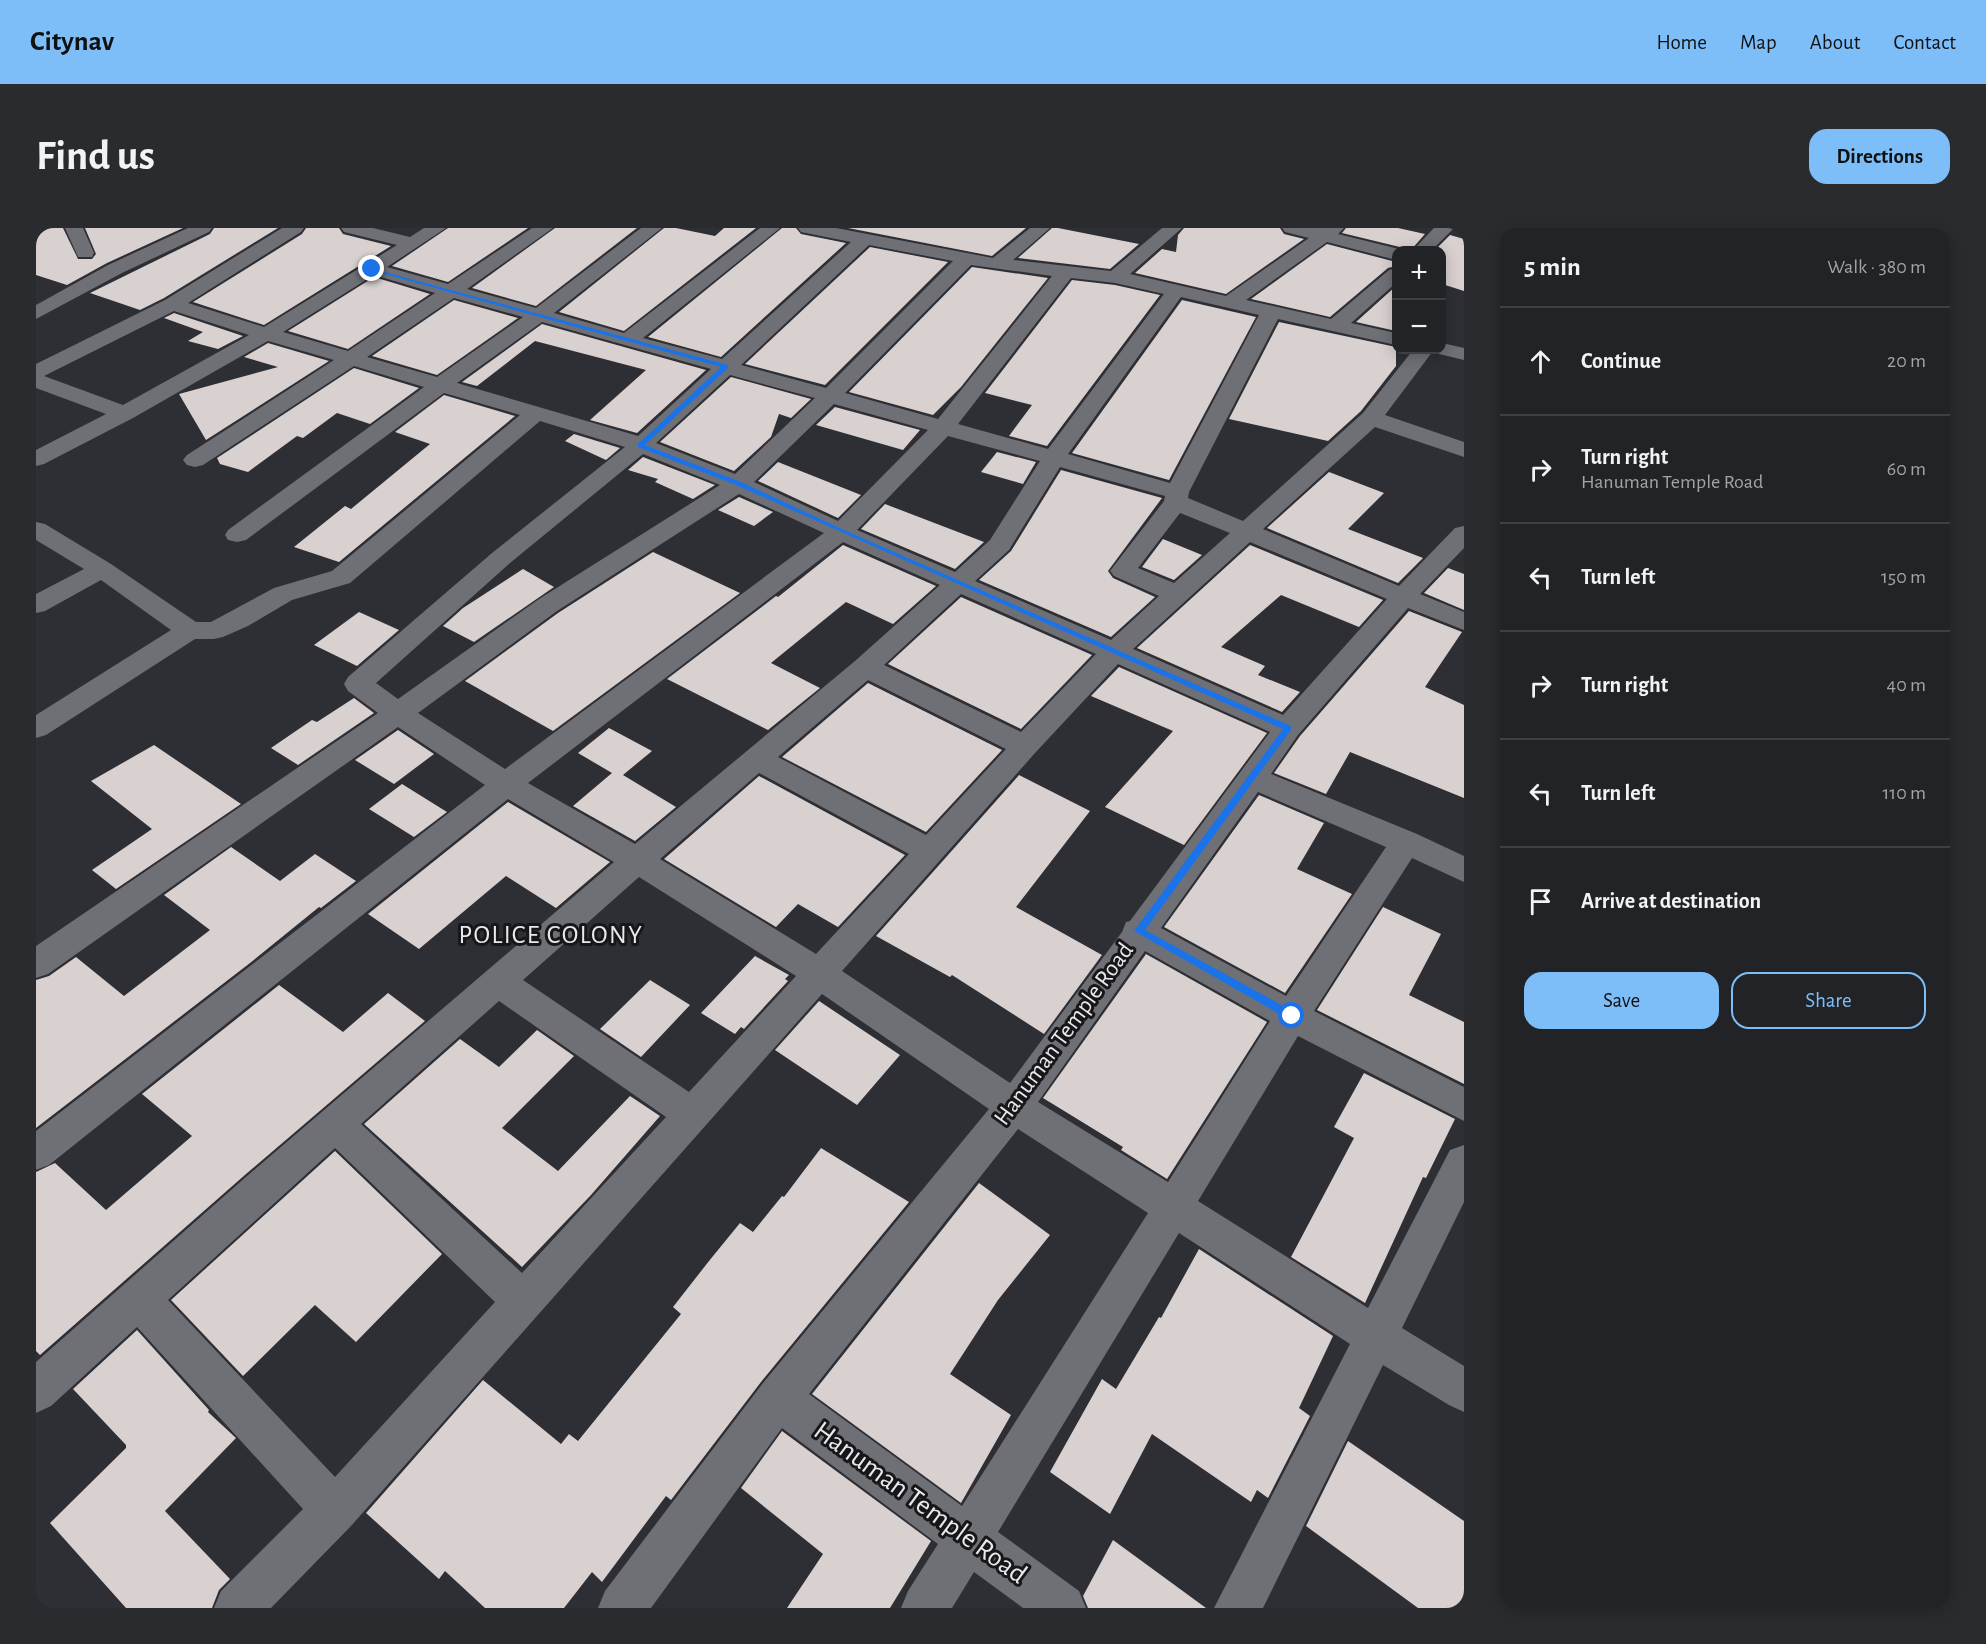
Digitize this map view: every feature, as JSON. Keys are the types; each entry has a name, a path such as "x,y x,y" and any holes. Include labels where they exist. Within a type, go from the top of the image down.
{"street":[{"path":"74,228 85,254"},
{"path":"36,313 83,289 115,269 203,228"},
{"path":"36,372 172,304 295,228"},
{"path":"350,228 412,243"},
{"path":"36,459 125,413 266,334 437,228"},
{"path":"195,460 352,358 544,228"},
{"path":"237,535 441,384 541,314 653,228"},
{"path":"629,339 771,228"},
{"path":"807,228 997,264 1115,278 1392,338"},
{"path":"890,245 914,228"},
{"path":"997,264 1041,228"},
{"path":"1115,278 1173,228"},
{"path":"1291,228 1330,232 1392,253"},
{"path":"1426,246 1445,228"},
{"path":"1229,303 1330,232"},
{"path":"864,240 641,445 501,558 358,684 506,784 638,860 820,974 1014,1106 1464,1390"},
{"path":"36,964 398,713 548,605 738,484 968,258"},
{"path":"372,269 1054,457 1176,497 1247,532 1464,622"},
{"path":"36,1153 506,784 841,532 943,428 1066,271"},
{"path":"1336,325 1392,277"},
{"path":"36,1391 335,1125 638,860 864,667 1000,545 1054,457 1176,291"},
{"path":"172,304 641,445 738,484 841,532 1288,728"},
{"path":"1178,595 1122,572 1176,497 1271,312"},
{"path":"238,1608 335,1510 820,974 929,850 1114,651 1449,349"},
{"path":"36,381 125,413"},
{"path":"36,529 102,569 190,630 214,631 239,620 283,594 341,577 537,412"},
{"path":"1371,418 1464,450"},
{"name":"Hanuman Temple Road","path":"622,1608 778,1398 1014,1106 1138,931 1288,728 1403,597 1464,533"},
{"path":"36,604 102,569"},
{"path":"43,715 190,630"},
{"path":"864,667 1025,746"},
{"path":"757,759 929,850"},
{"path":"1252,778 1406,842 1464,870"},
{"path":"925,1608 1292,1016 1406,842"},
{"path":"1138,931 1292,1016 1464,1106"},
{"path":"498,982 692,1114"},
{"path":"335,1125 523,1301"},
{"path":"1238,1608 1374,1335 1464,1162"},
{"path":"138,1298 335,1510"},
{"name":"Hanuman Temple Road","path":"778,1398 1062,1608"}],"building":[{"path":"36,228 63,228 78,259 92,259 96,254 85,228 183,228 107,263 67,285 36,275"},
{"path":"214,228 278,228 164,298 140,310 90,293 210,234"},
{"path":"306,228 339,228 343,234 391,246 264,325 193,302 302,234"},
{"path":"448,228 528,228 448,282 392,266"},
{"path":"555,228 637,228 536,306 472,288"},
{"path":"664,228 676,228 715,236 724,228 756,228 624,331 559,312"},
{"path":"782,228 796,228 801,234 846,243 721,357 648,337"},
{"path":"848,228 1026,228 992,256"},
{"path":"1052,228 1139,244 1110,269 1018,258"},
{"path":"1184,228 1280,228 1284,234 1304,239 1226,294 1135,273 1162,249 1176,252 1178,235"},
{"path":"1346,228 1398,228 1425,234 1414,246 1396,246 1342,233"},
{"path":"1450,235 1464,239 1464,291 1446,285 1446,246 1439,246"},
{"path":"1327,244 1392,261 1392,267 1330,317 1251,299"},
{"path":"870,247 948,262 825,385 745,364"},
{"path":"972,267 1048,278 961,387 933,415 849,392"},
{"path":"374,277 430,294 348,349 288,331"},
{"path":"1072,280 1115,285 1160,295 1047,446 1009,436 1032,405 985,393"},
{"path":"1392,290 1392,330 1356,322"},
{"path":"454,300 518,318 437,375 372,356"},
{"path":"1182,300 1256,317 1169,480 1072,453"},
{"path":"174,313 243,336 218,349 188,341 203,332 164,318"},
{"path":"1279,322 1392,346 1392,354 1396,354 1396,366 1361,411 1328,441 1229,419"},
{"path":"542,324 706,370 637,433 590,420 646,370 535,341 477,386 462,382"},
{"path":"268,343 329,361 206,440 179,394 278,367 244,357"},
{"path":"354,368 419,388 370,424 337,413 303,438 297,436 248,472 220,464 217,458"},
{"path":"731,377 811,399 791,418 779,414 771,437 734,471 660,442"},
{"path":"444,395 515,416 339,562 294,547 345,506 351,509 430,444 395,432"},
{"path":"835,407 920,430 903,450 816,425"},
{"path":"574,434 620,448 606,460 565,441"},
{"path":"997,452 1036,462 1023,484 981,472"},
{"path":"643,457 715,485 693,499 655,482 658,479 628,470"},
{"path":"778,462 861,495 838,518 758,481"},
{"path":"1061,470 1162,498 1108,571 1113,578 1155,597 1111,637 979,580 1011,551"},
{"path":"1329,472 1384,493 1348,529 1423,558 1398,583 1267,528"},
{"path":"739,497 773,512 754,526 718,510"},
{"path":"885,504 984,542 955,569 861,529"},
{"path":"1163,539 1202,555 1174,580 1142,567"},
{"path":"843,545 936,586 893,624 846,602 771,663 820,688 768,730 667,679 776,596 778,597"},
{"path":"1250,545 1383,600 1359,627 1281,595 1221,647 1265,666 1258,675 1300,692 1282,712 1137,648"},
{"path":"653,552 740,593 553,731 465,681 558,613"},
{"path":"1448,568 1464,574 1464,610 1424,593"},
{"path":"523,569 554,587 474,642 443,626 463,608"},
{"path":"961,597 1092,655 1021,729 888,664"},
{"path":"1409,611 1462,632 1425,687 1464,705 1464,798 1350,752 1326,794 1274,773 1300,736"},
{"path":"359,612 399,630 357,666 314,645"},
{"path":"1119,667 1267,733 1184,845 1105,807 1173,731 1091,696"},
{"path":"868,683 1002,750 926,832 782,757"},
{"path":"354,698 374,713 298,765 271,748 312,720 317,722"},
{"path":"609,728 652,751 623,775 676,807 635,841 573,806 612,773 578,753"},
{"path":"398,730 434,754 394,784 355,760"},
{"path":"154,745 241,804 116,889 92,870 152,829 91,781"},
{"path":"1019,775 1090,811 1016,907 1102,955 1044,1034 952,975 950,977 876,936"},
{"path":"759,776 905,855 838,927 798,904 776,927 664,859"},
{"path":"402,784 447,812 414,837 369,809"},
{"path":"1259,795 1324,823 1297,869 1352,894 1285,993 1164,927"},
{"path":"508,802 610,862 556,908 506,876 419,949 368,914"},
{"path":"231,847 280,881 315,854 356,881 321,908 319,907 36,1128 36,980 49,976 76,957 124,996 210,930 164,895"},
{"path":"1383,907 1441,934 1409,995 1464,1022 1464,1084 1317,1010"},
{"path":"1146,954 1267,1022 1167,1179 1121,1150 1123,1147 1043,1098"},
{"path":"755,956 789,975 785,979 788,981 744,1029 741,1027 735,1034 701,1013"},
{"path":"650,980 690,1005 641,1057 600,1029"},
{"path":"279,985 343,1032 388,993 425,1021 40,1355 36,1351 36,1172 55,1163 106,1210 192,1136 142,1094"},
{"path":"819,1001 900,1055 857,1105 775,1050"},
{"path":"537,1030 574,1056 502,1128 558,1171 630,1096 660,1116 591,1195 522,1267 364,1124 460,1039 499,1067"},
{"path":"1364,1073 1455,1119 1426,1178 1423,1177 1365,1303 1291,1257 1354,1138 1334,1127"},
{"path":"821,1148 909,1202 761,1382 671,1500 666,1496 602,1582 592,1572 564,1608 485,1608 445,1571 439,1579 366,1513 483,1380 561,1444 569,1434 578,1441 681,1314 673,1307 740,1223 753,1232 782,1196 784,1197"},
{"path":"335,1151 442,1254 356,1342 315,1305 243,1376 171,1300"},
{"path":"979,1183 1050,1235 998,1300 950,1374 1011,1415 961,1503 812,1394"},
{"path":"1199,1249 1333,1336 1299,1408 1310,1416 1268,1498 1257,1490 1251,1502 1152,1434 1110,1514 1050,1472 1102,1379 1116,1389 1159,1317 1161,1318"},
{"path":"137,1330 209,1410 208,1412 236,1438 165,1511 230,1579 219,1590 212,1608 126,1608 50,1523 126,1448 126,1445 73,1389"},
{"path":"782,1431 931,1541 890,1608 787,1608 823,1554 741,1488"},
{"path":"1348,1441 1464,1521 1464,1608 1418,1608 1306,1526"},
{"path":"1113,1540 1206,1608 1088,1608 1083,1596"}],"district":[{"name":"POLICE COLONY","path":"551,935"}],"route":[{"path":"372,269 726,367 641,445 738,484 841,532 1288,728 1138,931 1292,1016"}]}
